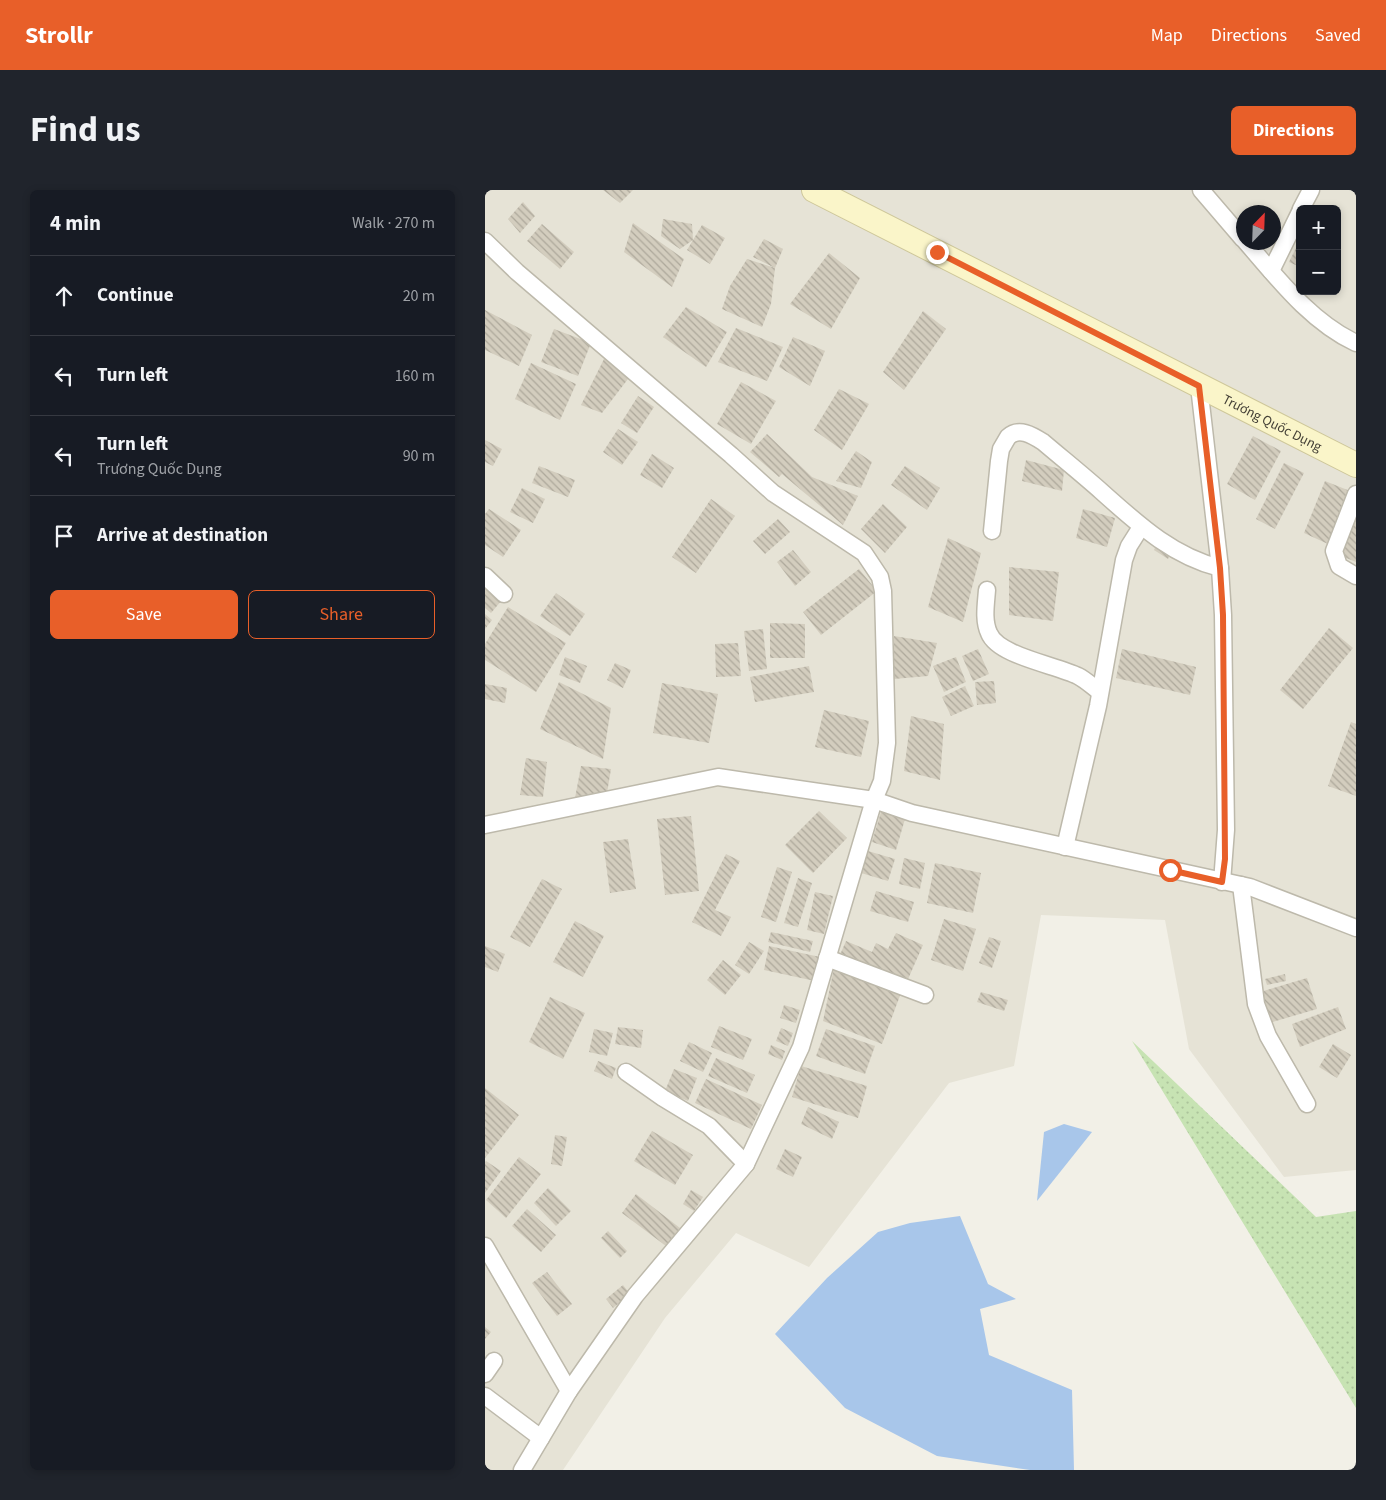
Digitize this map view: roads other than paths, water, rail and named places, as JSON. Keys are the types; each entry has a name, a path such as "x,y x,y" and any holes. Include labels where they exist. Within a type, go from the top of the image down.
{"street":[{"name":"Trương Quốc Dụng","path":"814,190 1356,465"},
{"path":"1201,190 1236,231"},
{"path":"1303,205 1311,190"},
{"path":"1271,271 1296,220"},
{"path":"485,241 517,272 731,454 773,494 851,543 871,561 883,591 887,673 885,766 882,781 873,800 801,1047 746,1164 635,1296 569,1390 522,1470"},
{"path":"1254,250 1271,271 1316,315 1356,342"},
{"path":"1199,386 1220,568 1225,705 1225,830 1222,882"},
{"path":"992,531 1001,449 1008,436 1020,432 1029,434 1043,442 1141,527 1186,557 1220,568"},
{"path":"1356,494 1334,551 1339,566 1356,576"},
{"path":"1065,847 1100,692 1124,560 1129,546 1141,527"},
{"path":"485,576 504,594"},
{"path":"987,590 987,626 989,635 995,641 1010,651 1078,676 1100,692"},
{"path":"485,825 718,777 873,800 912,813 1241,885 1356,928"},
{"path":"1241,885 1256,1004 1268,1036 1307,1104"},
{"path":"827,958 925,995"},
{"path":"626,1072 663,1098 709,1126 746,1164"},
{"path":"485,1246 569,1390"},
{"path":"485,1396 541,1438"}],"water":[{"path":"1064,1124 1092,1132 1037,1201 1044,1132"},
{"path":"960,1216 988,1284 1016,1299 980,1309 989,1355 1072,1390 1074,1470 1030,1470 937,1456 845,1408 775,1334 827,1278 878,1232 910,1223"}]}
